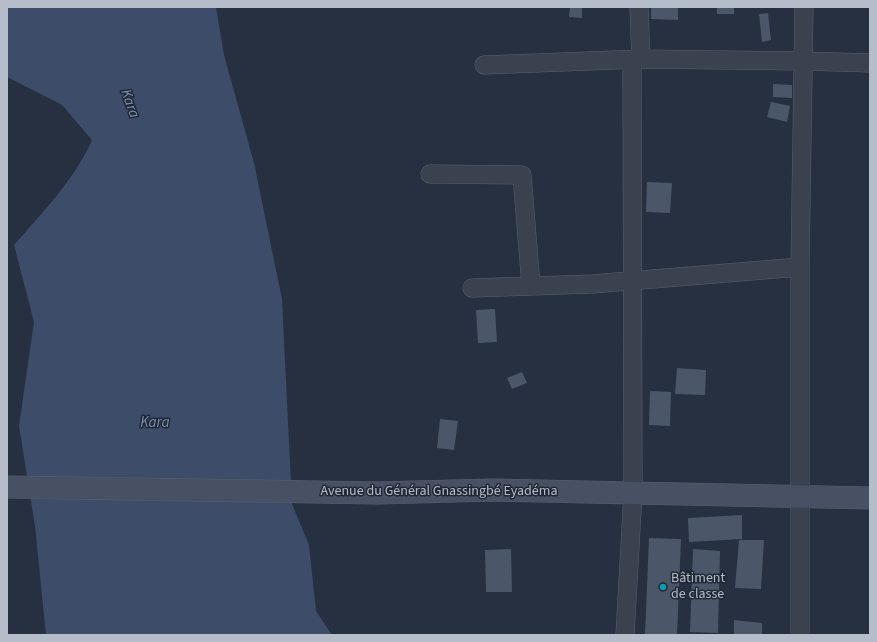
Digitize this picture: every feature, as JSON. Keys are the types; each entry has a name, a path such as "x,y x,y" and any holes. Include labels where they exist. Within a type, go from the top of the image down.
{"main road":[{"name":"Avenue du Général Gnassingbé Eyadéma","path":"7,487 378,493 492,490 802,498 870,498"}],"street":[{"path":"625,635 633,493 632,279 636,60 639,7"},
{"path":"800,635 802,498 800,267 804,7"},
{"path":"484,65 636,60 870,63"},
{"path":"430,174 522,175 531,286"},
{"path":"472,288 592,284 632,279 800,267"}],"water":[{"name":"Kara","path":"7,7 216,7 224,55 254,163 282,299 292,504 309,545 316,611 332,635 46,635 35,526 19,426 34,322 14,245 47,208 67,182 85,155 92,140 62,105 7,77"}],"building":[{"path":"570,7 582,7 582,18 569,17"},
{"path":"651,7 678,7 678,20 651,19"},
{"path":"717,7 734,7 734,14 717,14"},
{"path":"768,13 771,40 762,42 759,14"},
{"path":"773,84 792,85 792,98 773,97"},
{"path":"771,102 790,106 787,122 767,117"},
{"path":"647,182 672,183 670,213 646,212"},
{"path":"495,309 497,342 478,343 476,310"},
{"path":"677,368 706,370 705,395 675,394"},
{"path":"522,372 527,383 512,389 507,378"},
{"path":"650,391 671,392 670,426 649,425"},
{"path":"440,419 458,421 454,450 437,448"},
{"path":"742,515 742,539 689,542 688,518"},
{"name":"Bâtiment de classe","path":"649,538 681,539 677,635 645,635"},
{"name":"Bâtiment de classe","path":"739,540 764,540 761,589 735,588"},
{"path":"511,549 512,592 486,592 485,550"},
{"name":"Bâtiment de classe","path":"693,549 720,551 718,633 690,632"},
{"name":"Bâtiment de classe","path":"734,620 762,623 762,635 734,635"}],"place":[{"name":"Bâtiment de classe","path":"663,587"}]}
